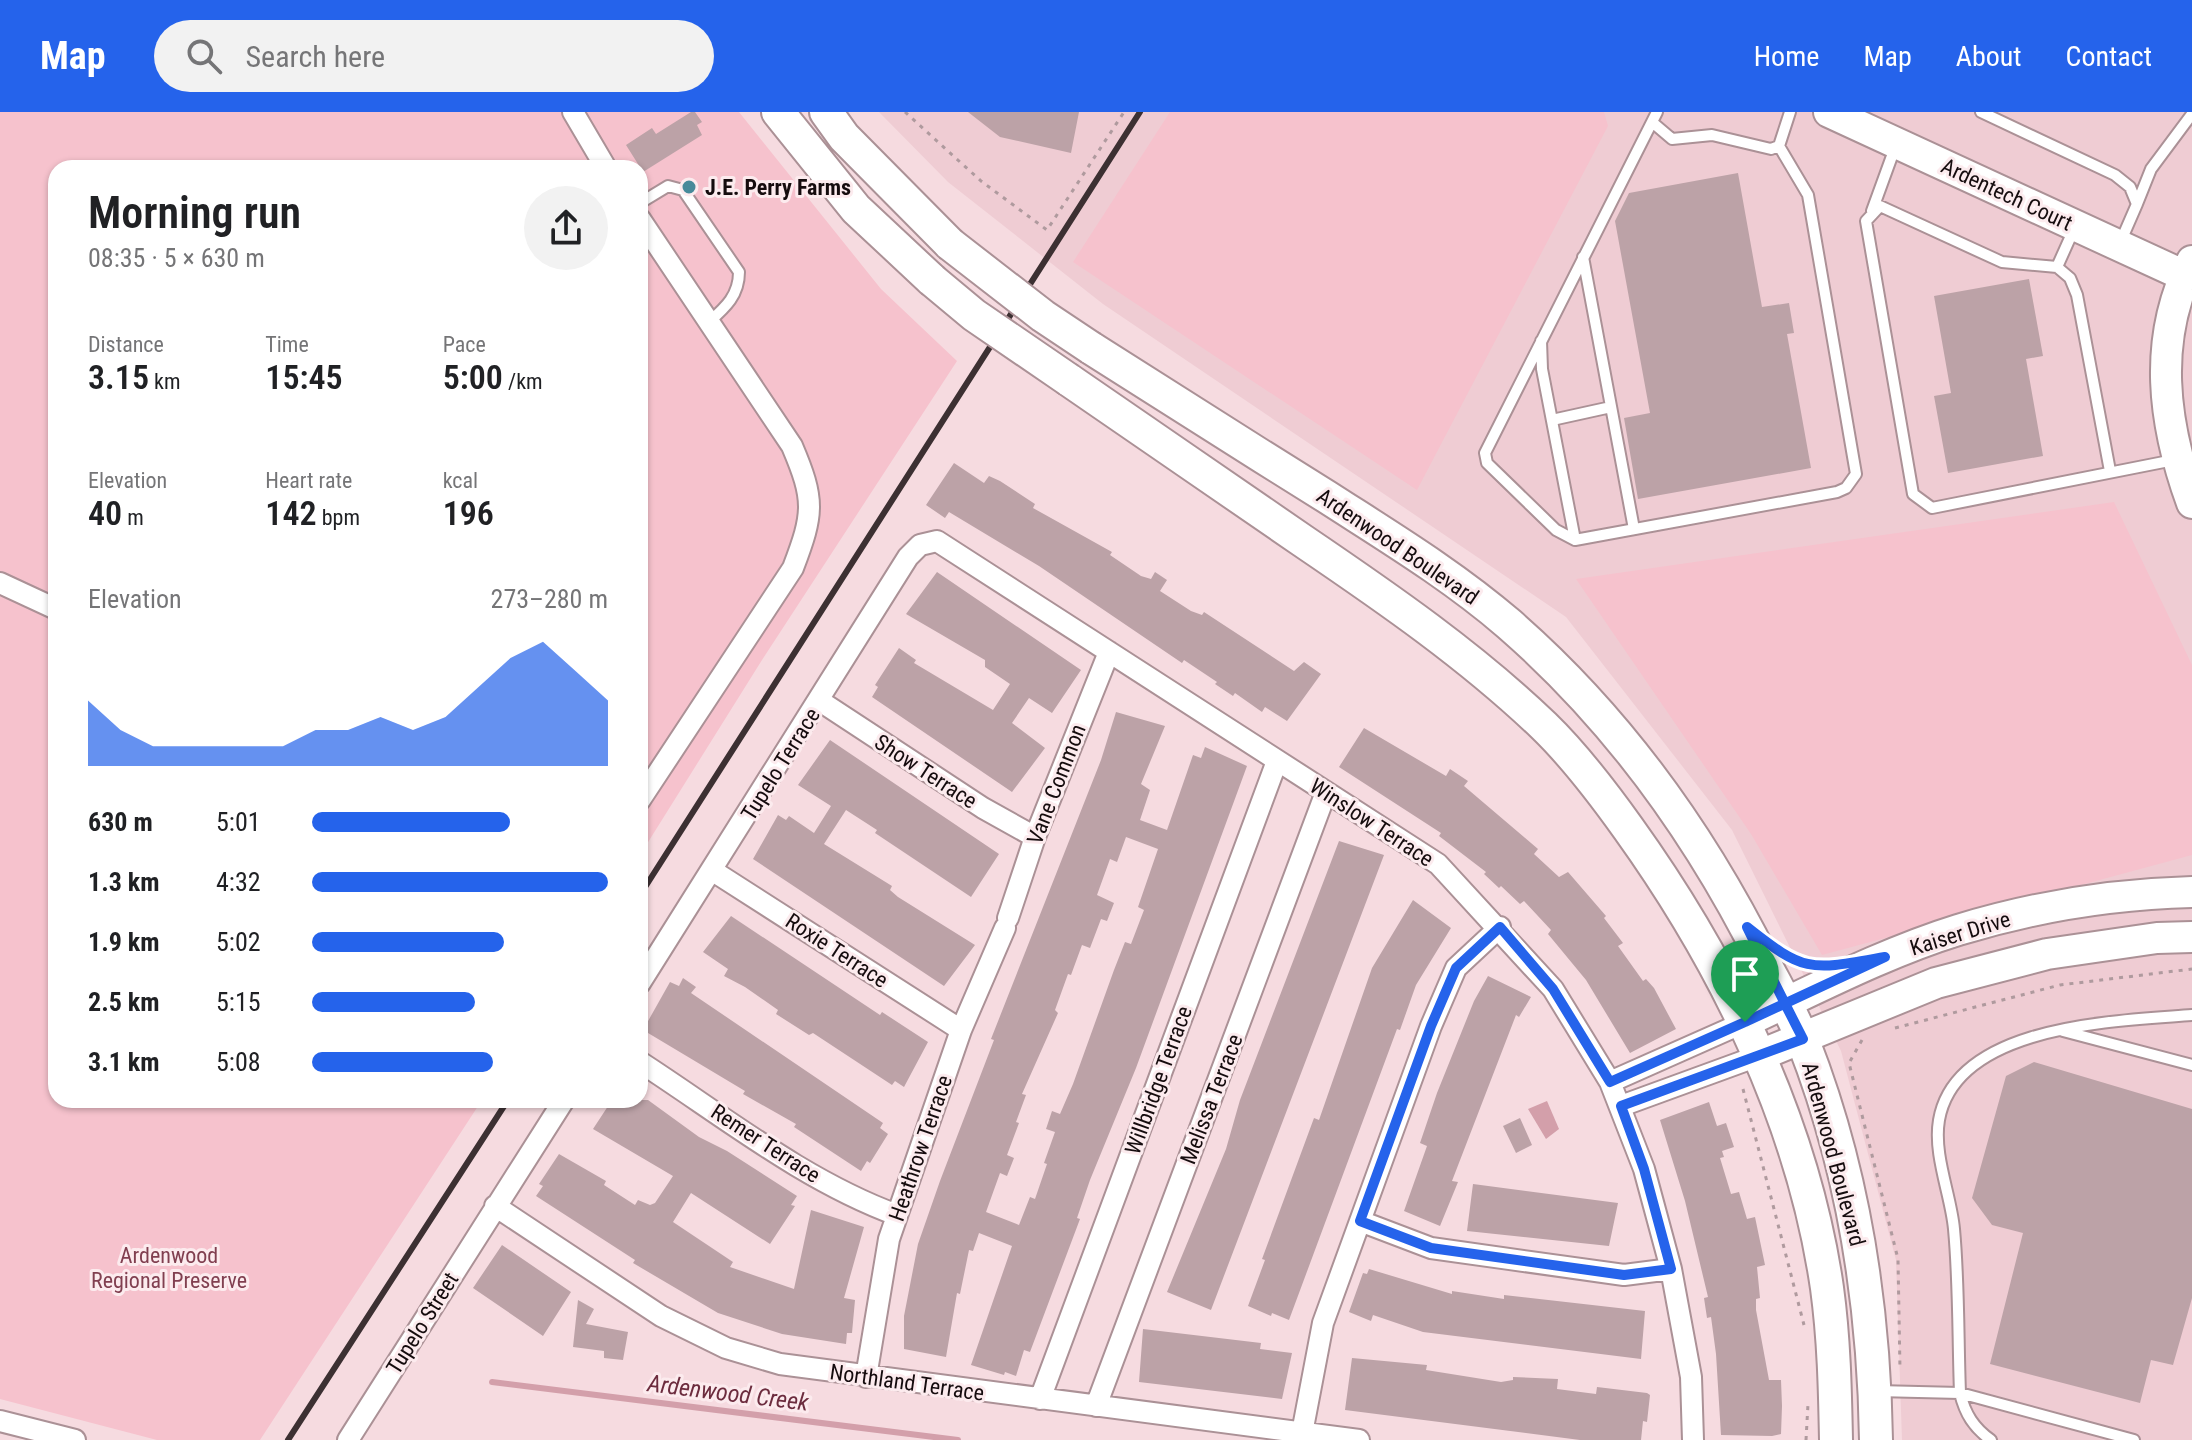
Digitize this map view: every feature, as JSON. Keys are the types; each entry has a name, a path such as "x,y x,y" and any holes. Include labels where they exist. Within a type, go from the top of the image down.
{"main road":[{"name":"Ardenwood Boulevard","path":"778,112 856,209 974,315 1409,613 1485,673 1547,729 1603,793 1658,870 1745,1022 1752,1067 1810,1205 1827,1287 1835,1363 1836,1440"},
{"name":"Ardenwood Boulevard","path":"826,112 844,137 950,244 1031,308 1091,348 1440,569 1508,623 1576,687 1640,760 1699,844 1803,1039 1846,1183 1864,1272 1875,1391 1876,1440"}],"street":[{"path":"573,112 601,160"},
{"name":"Ardentech Court","path":"1829,112 2119,245 2188,268"},
{"path":"648,231 792,446 810,487 808,529 793,568 648,788"},
{"path":"2188,268 2166,340 2165,400 2176,459 2192,503"},
{"name":"Winslow Terrace","path":"920,545 937,541 1438,864 1500,927 1553,989 1610,1082 1621,1106 1644,1169 1671,1269 1691,1377 1693,1440"},
{"name":"Tupelo Terrace","path":"648,971 908,557 920,545"},
{"path":"0,583 48,605"},
{"name":"Vane Common","path":"1006,923 1035,837 1109,652"},
{"name":"Show Terrace","path":"820,701 983,808 1035,837"},
{"name":"Willbridge Terrace","path":"1040,1399 1277,761"},
{"name":"Melissa Terrace","path":"1096,1406 1326,792"},
{"name":"Roxie Terrace","path":"713,871 961,1030"},
{"name":"Kaiser Drive","path":"1610,1082 1885,957 1956,930 2038,910 2153,893 2192,892"},
{"name":"Heathrow Terrace","path":"866,1377 882,1271 897,1215 961,1030 1006,923"},
{"path":"1302,1433 1323,1323 1431,1026 1456,968 1500,927"},
{"name":"Kaiser Drive","path":"1621,1106 1752,1067 1803,1039 1936,983 2047,954 2157,938 2192,937"},
{"name":"Remer Terrace","path":"648,1067 857,1201 897,1215"},
{"path":"495,1206 559,1108"},
{"name":"Northland Terrace","path":"495,1206 661,1316 726,1348 780,1364 1359,1440"},
{"name":"Tupelo Street","path":"348,1440 495,1206"},
{"path":"1360,1221 1431,1248 1624,1275 1671,1269"},
{"path":"0,1421 75,1440"}],"lane":[{"path":"1779,146 1771,149 1712,135 1672,139 1654,117 1485,453 1487,463 1556,530 1575,540 1837,492 1846,488 1856,474 1808,195 1779,146 1790,112"},
{"path":"1981,112 2115,175 2130,187 2137,204"},
{"path":"2119,245 2151,169 2192,114"},
{"path":"1897,143 1866,221 1913,494 1921,503 1932,508 2176,459"},
{"path":"648,198 668,186 683,190 739,272 739,288 727,306 709,322"},
{"path":"1872,211 1880,206 2002,262 2057,267 2070,278 2077,295 2110,471"},
{"path":"2057,267 2076,225"},
{"path":"1583,257 1634,529"},
{"path":"1541,339 1552,420 1575,540"},
{"path":"1552,420 1611,407"},
{"path":"1991,1440 1978,1431 1964,1410 1960,1393 1954,1228 1939,1120 1949,1096 1973,1066 1995,1051 2030,1037 2061,1030 2192,1015"},
{"path":"2061,1030 2192,1065"},
{"path":"1875,1391 1960,1393 2134,1440"}],"path":[{"path":"905,112 981,181 1047,230 1124,112"},
{"path":"1786,958 1815,965"},
{"path":"1752,1067 1742,1092 1805,1334"},
{"path":"1806,1440 1808,1400"}],"shaded area":[{"path":"879,112 2192,112 2192,1440 1902,1440 1896,1260 1841,1051 1732,830 1566,617 1103,304 948,182"},
{"path":"1547,1101 1559,1129 1546,1139 1528,1109"}],"green space":[{"name":"Ardenwood Regional Preserve","path":"0,112 739,112 881,289 957,361 762,660 648,842 648,160 48,160 48,1108 477,1108 260,1440 157,1440 0,1399"},
{"path":"1170,112 1604,112 1608,126 1417,490 1073,262"},
{"path":"2114,502 2192,665 2192,855 1822,955 1751,834 1576,579"}],"building":[{"path":"691,112 695,112 702,122 697,125 702,135 648,169 648,160 635,160 626,145 652,128 656,134"},
{"path":"968,112 1079,112 1071,153 1000,137"},
{"path":"1738,173 1762,307 1789,303 1794,333 1787,334 1811,468 1638,499 1624,418 1650,413 1615,221 1629,193"},
{"path":"2029,279 2043,356 2026,359 2043,456 1948,473 1934,396 1951,393 1934,296"},
{"path":"954,463 984,483 989,476 1000,481 1035,504 1033,508 1112,552 1110,555 1141,576 1151,579 1155,572 1167,580 1160,591 1191,611 1202,615 1204,612 1294,671 1304,662 1321,674 1287,721 1265,707 1262,712 1235,693 1233,696 1215,684 1217,682 1184,660 1182,663 1039,566 949,512 945,518 926,505"},
{"path":"937,572 1081,670 1052,713 1029,698 1012,723 1045,748 1012,792 872,697 878,687 875,685 899,648 916,660 914,663 993,710 1010,684 985,667 985,660 906,614"},
{"path":"1116,712 1165,726 1141,784 1150,790 1140,820 1167,830 1193,755 1201,758 1205,747 1247,766 1136,1068 1090,1180 1077,1218 1080,1219 1030,1352 1024,1350 1016,1376 1005,1372 1004,1375 971,1365 1012,1246 979,1233 973,1251 969,1250 960,1294 957,1293 946,1357 904,1349 904,1316 918,1244 940,1181 994,1040 991,1039 1101,760","holes":["1126,837 1158,849 1138,907 1144,910 1131,944 1125,942 1060,1114 1052,1111 1046,1129 1055,1132 1035,1199 1030,1197 1019,1225 986,1212 1000,1173 1007,1176 1014,1158 1007,1155 1026,1095 1022,1094 1058,1013 1055,1010 1068,974 1071,975 1082,945 1090,948 1101,919 1107,921 1114,903 1097,895 1110,859 1117,862"]},
{"path":"1364,728 1446,776 1450,769 1468,781 1464,786 1538,849 1534,854 1559,877 1568,872 1606,916 1604,918 1623,943 1618,946 1643,981 1646,979 1654,988 1676,1029 1630,1053 1586,980 1548,934 1551,930 1524,901 1520,904 1501,886 1499,888 1484,874 1486,872 1439,836 1441,833 1339,767"},
{"path":"830,740 999,854 971,897 846,810 824,844 892,886 890,890 898,897 975,945 944,986 753,859 778,815 786,820 789,816 814,833 831,806 798,785"},
{"path":"1339,841 1384,855 1211,1310 1167,1292 1226,1149 1240,1100"},
{"path":"1413,900 1451,928 1416,985 1400,1030 1397,1029 1289,1320 1272,1313 1271,1316 1248,1306 1265,1260 1262,1259 1314,1118 1319,1120 1372,968"},
{"path":"731,916 880,1015 882,1012 928,1042 904,1087 895,1081 892,1085 813,1033 809,1035 776,1014 778,1010 745,987 724,976 728,969 703,952"},
{"path":"1488,976 1531,997 1519,1017 1516,1015 1452,1181 1458,1182 1440,1226 1404,1211 1427,1146 1420,1143 1437,1093 1474,1001"},
{"path":"683,978 696,987 691,993 883,1123 880,1128 888,1134 870,1163 867,1161 861,1171 794,1127 796,1124 648,1033 648,1021 670,982 679,986"},
{"path":"2034,1062 2192,1109 2192,1298 2173,1365 2151,1360 2140,1403 1990,1364 2023,1233 1992,1225 1972,1198 2006,1076"},
{"path":"648,1100 699,1137 727,1151 797,1196 791,1205 795,1206 770,1244 691,1193 673,1222 733,1262 730,1267 794,1289 811,1210 864,1227 844,1298 855,1300 852,1333 847,1333 846,1344 782,1334 718,1313 633,1263 635,1260 536,1196 543,1186 539,1184 559,1154 606,1181 604,1185 635,1205 638,1200 650,1205 655,1203 673,1176 593,1129 607,1108 648,1108"},
{"path":"1709,1102 1717,1126 1726,1123 1734,1147 1722,1151 1724,1157 1720,1158 1731,1194 1739,1192 1747,1219 1755,1217 1765,1265 1757,1267 1760,1298 1756,1299 1756,1310 1769,1380 1781,1380 1781,1434 1772,1436 1721,1435 1716,1354 1711,1317 1707,1318 1704,1298 1708,1297 1685,1201 1660,1120"},
{"path":"1520,1118 1532,1145 1516,1153 1503,1126"},
{"path":"1473,1184 1618,1203 1609,1246 1467,1231"},
{"path":"502,1245 571,1292 543,1336 473,1288"},
{"path":"1369,1269 1452,1294 1452,1291 1504,1299 1504,1295 1645,1311 1641,1359 1423,1332 1373,1315 1371,1321 1349,1312 1363,1273 1367,1274"},
{"path":"578,1300 594,1309 586,1324 628,1332 623,1360 604,1358 604,1351 573,1347"},
{"path":"1143,1329 1261,1343 1260,1349 1292,1353 1282,1399 1139,1382"},
{"path":"1352,1358 1427,1365 1426,1370 1501,1382 1513,1380 1513,1377 1558,1379 1557,1389 1596,1394 1597,1387 1647,1393 1650,1395 1647,1422 1643,1421 1641,1440 1580,1440 1345,1410"}],"waterway":[{"name":"Ardenwood Creek","path":"492,1382 958,1440"}],"railway":[{"path":"648,882 1140,112"},
{"path":"288,1440 503,1108"}],"place":[{"name":"J.E. Perry Farms","path":"689,187"}],"route":[{"path":"1745,1022 1610,1082 1553,989 1500,927 1456,968 1431,1026 1360,1221 1431,1248 1624,1275 1671,1269 1644,1169 1621,1106 1803,1039 1785,1003 1775,984 1747,927 1786,958 1801,964 1828,967 1885,957 1785,1003 1745,1022"}]}
